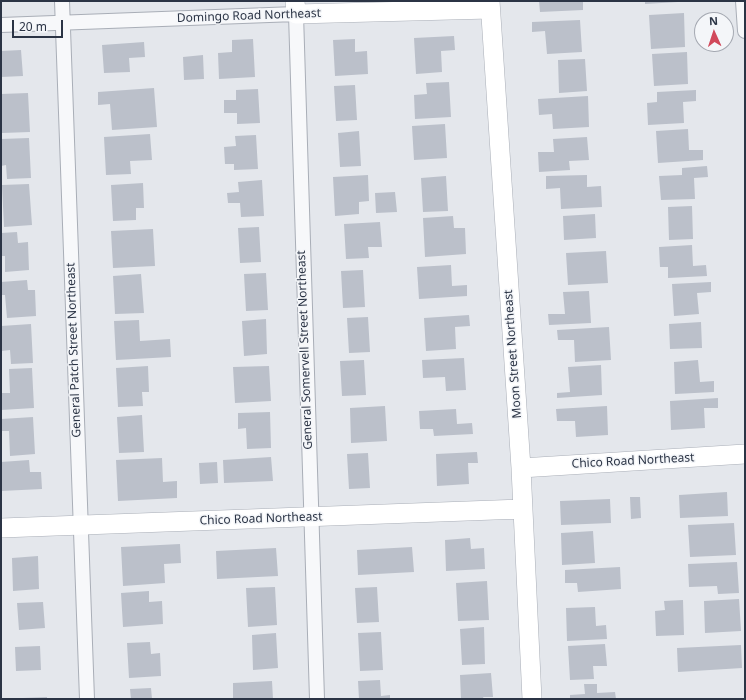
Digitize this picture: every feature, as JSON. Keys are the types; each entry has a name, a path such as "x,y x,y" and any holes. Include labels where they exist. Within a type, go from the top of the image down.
{"street":[{"name":"General Patch Street Northeast","path":"62,1 87,699"},
{"path":"743,1 745,30"},
{"name":"Domingo Road Northeast","path":"1,25 296,8 490,5"},
{"name":"Moon Street Northeast","path":"490,5 521,468 532,699"},
{"name":"General Somervell Street Northeast","path":"296,8 316,699"},
{"name":"Chico Road Northeast","path":"521,468 745,454"},
{"name":"Chico Road Northeast","path":"1,528 522,509"}],"building":[{"path":"539,1 583,1 583,10 540,12"},
{"path":"645,1 678,1 678,2 645,4"},
{"path":"684,13 685,47 651,49 649,15"},
{"path":"580,20 582,52 547,54 545,31 532,32 532,22"},
{"path":"454,36 455,50 441,51 442,72 416,74 414,38"},
{"path":"253,39 255,77 219,79 218,53 232,52 232,40"},
{"path":"355,39 355,52 367,51 368,74 335,76 333,40"},
{"path":"144,42 145,57 129,58 130,72 104,73 102,45"},
{"path":"21,50 23,76 1,77 1,51"},
{"path":"687,52 688,84 654,86 652,54"},
{"path":"203,55 204,79 184,80 183,57"},
{"path":"585,59 587,91 559,93 558,60"},
{"path":"449,82 451,117 415,119 414,95 427,94 426,83"},
{"path":"355,85 357,120 336,121 334,86"},
{"path":"154,88 157,127 112,130 110,104 98,105 98,92"},
{"path":"258,89 260,123 237,124 237,113 224,113 224,100 236,100 236,90"},
{"path":"696,90 696,101 683,102 684,123 648,125 647,103 657,102 657,92"},
{"path":"28,93 30,132 2,133 1,94"},
{"path":"588,96 589,127 553,129 552,114 539,115 538,99"},
{"path":"445,124 447,158 414,160 412,126"},
{"path":"688,129 689,150 703,150 703,160 658,163 656,131"},
{"path":"359,131 361,166 340,167 338,133"},
{"path":"150,134 152,160 130,161 131,174 106,175 104,137"},
{"path":"256,135 258,169 234,170 234,164 225,164 224,147 236,146 235,136"},
{"path":"587,137 589,160 569,161 570,170 539,172 538,152 554,152 553,139"},
{"path":"29,138 31,178 7,179 6,165 1,166 1,139"},
{"path":"707,166 708,177 694,178 695,199 661,200 659,176 682,175 682,168"},
{"path":"368,175 369,201 359,202 359,214 335,216 333,177"},
{"path":"587,175 587,187 601,186 602,207 561,209 560,188 546,189 546,176"},
{"path":"446,176 448,211 423,212 421,178"},
{"path":"262,180 264,216 241,217 240,203 228,203 227,193 239,192 238,182"},
{"path":"143,183 144,208 136,208 136,220 113,221 111,185"},
{"path":"29,184 32,225 4,227 2,185"},
{"path":"395,192 397,212 376,213 375,193"},
{"path":"692,206 693,239 669,240 668,207"},
{"path":"595,214 596,238 564,240 563,216"},
{"path":"453,216 454,228 465,228 466,254 425,257 423,218"},
{"path":"380,222 382,247 368,247 369,258 346,259 344,224"},
{"path":"259,227 261,262 240,263 238,228"},
{"path":"153,229 155,266 113,268 111,231"},
{"path":"17,232 18,243 28,242 29,270 5,272 5,256 1,256 1,233"},
{"path":"692,245 693,266 706,265 707,276 668,278 668,267 660,267 659,247"},
{"path":"606,251 608,283 568,285 566,253"},
{"path":"451,265 452,286 467,285 467,296 419,299 417,267"},
{"path":"363,270 365,307 343,308 341,271"},
{"path":"266,273 268,310 246,311 244,274"},
{"path":"141,274 144,313 115,314 113,276"},
{"path":"27,280 28,290 35,290 36,316 7,318 5,295 1,295 1,282"},
{"path":"711,282 711,292 697,293 699,314 674,316 672,284"},
{"path":"589,291 591,323 549,325 548,314 565,314 563,292"},
{"path":"469,315 470,326 455,327 456,349 426,351 424,318"},
{"path":"368,317 370,352 349,353 347,318"},
{"path":"266,319 267,354 244,356 242,321"},
{"path":"139,320 140,341 170,339 171,357 116,360 114,321"},
{"path":"701,322 702,348 670,349 669,324"},
{"path":"31,324 33,363 11,364 10,350 1,351 1,326"},
{"path":"609,327 611,360 575,362 574,340 558,340 557,330"},
{"path":"464,358 466,390 446,391 445,377 423,378 422,360"},
{"path":"364,360 366,395 342,396 340,361"},
{"path":"698,360 700,382 714,381 714,392 675,394 674,362"},
{"path":"601,365 602,395 557,398 557,393 570,392 568,367"},
{"path":"148,366 149,392 142,392 143,406 118,407 116,368"},
{"path":"269,366 271,401 235,403 233,367"},
{"path":"32,368 34,408 1,410 1,393 10,393 9,369"},
{"path":"718,398 718,408 704,408 705,428 671,430 670,401"},
{"path":"385,406 387,441 351,443 350,408"},
{"path":"607,406 608,435 576,437 575,421 557,421 556,409"},
{"path":"456,409 457,424 472,423 473,434 434,436 433,429 420,429 419,411"},
{"path":"270,412 271,448 247,449 246,428 238,429 238,413"},
{"path":"142,415 144,452 119,453 117,417"},
{"path":"33,417 35,454 10,456 9,431 1,431 1,419"},
{"path":"477,452 478,463 468,463 469,484 437,486 436,454"},
{"path":"368,453 370,488 349,489 347,454"},
{"path":"271,457 273,481 224,483 223,460"},
{"path":"162,458 163,482 177,481 177,498 118,501 116,460"},
{"path":"29,460 30,472 41,472 42,489 1,491 1,462"},
{"path":"217,462 218,483 200,484 199,463"},
{"path":"727,492 728,516 680,518 679,495"},
{"path":"630,497 640,497 641,518 631,519"},
{"path":"610,499 611,523 561,525 560,501"},
{"path":"734,523 736,555 690,557 688,525"},
{"path":"593,531 595,563 562,565 561,533"},
{"path":"470,538 471,549 484,548 485,569 446,571 445,540"},
{"path":"180,544 181,563 164,564 165,583 123,586 121,547"},
{"path":"412,547 414,572 358,575 357,550"},
{"path":"276,548 278,576 217,579 216,551"},
{"path":"38,556 39,589 13,591 12,558"},
{"path":"737,562 739,593 718,594 717,586 689,587 688,564"},
{"path":"620,567 621,589 578,592 577,583 565,583 565,570"},
{"path":"487,581 489,620 458,621 456,583"},
{"path":"275,587 277,625 248,627 246,588"},
{"path":"377,587 379,622 357,623 355,588"},
{"path":"149,591 149,602 162,601 163,624 123,627 121,593"},
{"path":"739,599 741,631 705,633 704,601"},
{"path":"683,600 684,635 656,636 655,611 665,610 664,601"},
{"path":"43,602 45,628 19,630 17,603"},
{"path":"595,607 596,626 606,625 607,639 567,641 566,608"},
{"path":"484,627 485,664 462,665 460,629"},
{"path":"381,632 383,670 360,671 358,633"},
{"path":"276,633 278,668 253,670 252,635"},
{"path":"150,642 151,654 160,653 161,676 129,678 127,643"},
{"path":"605,644 607,666 593,666 594,679 570,680 568,646"},
{"path":"741,645 742,668 678,672 677,648"},
{"path":"40,646 41,670 16,671 15,647"},
{"path":"491,673 493,697 483,697 484,699 461,699 460,675"},
{"path":"380,680 381,696 390,695 390,699 359,699 358,681"},
{"path":"272,681 273,699 233,699 233,683"},
{"path":"584,684 597,684 597,693 615,692 616,699 570,699 570,695 585,694"},
{"path":"151,688 152,699 131,699 130,689"},
{"path":"47,697 47,699 23,699 23,698"}]}
